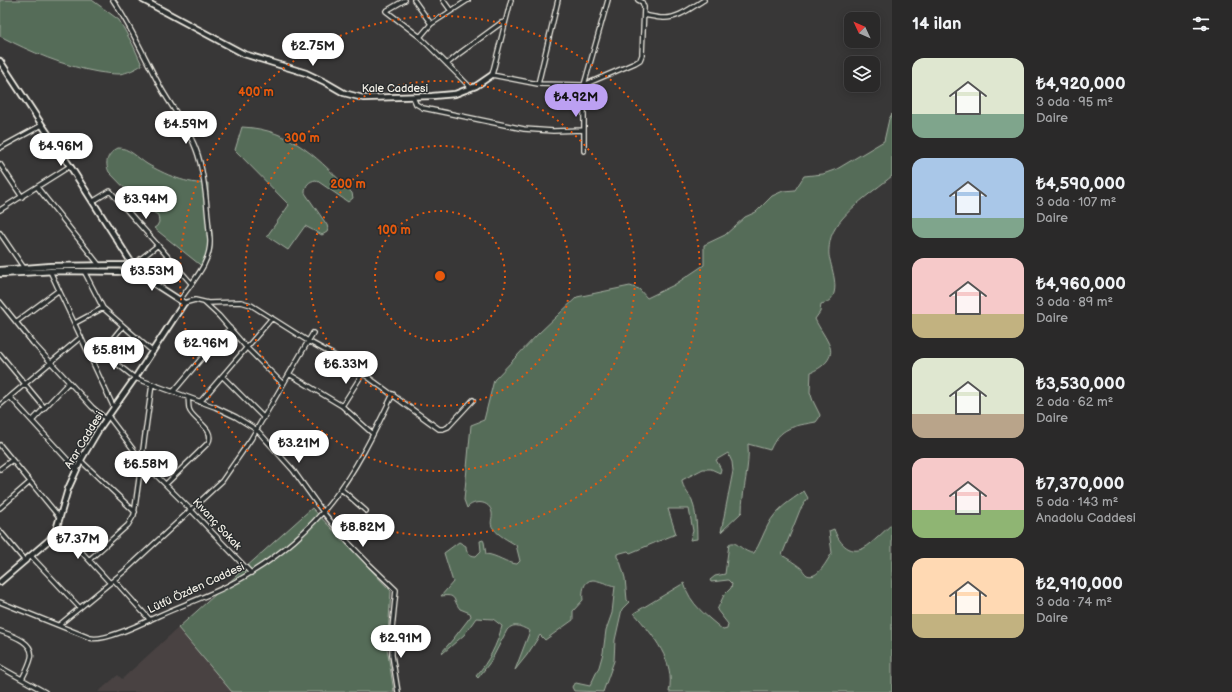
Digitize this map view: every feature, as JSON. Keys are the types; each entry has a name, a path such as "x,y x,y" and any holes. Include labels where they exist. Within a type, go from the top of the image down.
{"street":[{"path":"113,0 133,33 162,89 188,132 198,158 204,188 210,248 204,265 180,300"},
{"name":"Kale Caddesi","path":"143,0 244,54 313,76 348,94 363,98 455,94 472,88 492,75"},
{"path":"405,0 386,11 420,38 472,88"},
{"path":"414,0 431,24"},
{"path":"442,0 451,11"},
{"path":"420,38 431,24 468,0"},
{"path":"511,0 492,75 538,84 584,85 640,60 642,55 644,15 643,4 638,0"},
{"path":"538,84 558,0"},
{"path":"584,151 584,85 608,0"},
{"path":"644,15 664,19 669,18 683,13 704,0"},
{"path":"447,64 460,52 501,23 505,22"},
{"path":"0,61 70,166 133,266 150,281 184,303 195,300 204,302 245,302 254,306 308,341 338,356 441,429 448,428 473,400"},
{"path":"412,97 416,104 423,108 524,129 553,131 583,130"},
{"path":"0,148 42,125"},
{"path":"0,164 22,197"},
{"path":"0,210 70,166"},
{"path":"37,187 100,266"},
{"path":"92,202 110,191 192,283"},
{"path":"0,234 24,268"},
{"path":"0,270 24,268 133,266 158,245"},
{"path":"0,274 50,271 139,272"},
{"path":"50,271 114,408"},
{"path":"84,271 103,308 153,352"},
{"path":"16,322 59,290"},
{"name":"Kıvanç Sokak","path":"0,302 92,407 107,417 142,460 251,573"},
{"path":"204,302 283,384"},
{"name":"Arar Caddesi","path":"0,582 52,537 58,526 68,489 80,460 107,417 153,352 184,303"},
{"path":"75,323 103,308"},
{"path":"200,402 272,318"},
{"path":"93,363 123,326"},
{"path":"173,392 212,346 230,328"},
{"path":"59,626 112,582 222,481 257,430 313,333"},
{"path":"0,405 82,338"},
{"path":"102,352 135,378 225,412 257,430 293,470 323,512 357,552 396,590 392,629 392,655 398,692"},
{"path":"0,354 44,408"},
{"path":"342,406 363,373"},
{"path":"289,374 342,406 373,434"},
{"path":"222,376 264,418"},
{"path":"32,421 69,382"},
{"path":"89,560 128,525 135,512 152,384"},
{"name":"Lütfü Özden Caddesi","path":"0,602 90,638 99,639 150,620 251,573 288,545 323,512 341,489 358,462 393,394"},
{"path":"10,397 76,469"},
{"path":"166,484 208,443 210,439 210,434 190,411 188,398"},
{"path":"0,445 60,518"},
{"path":"0,470 12,460"},
{"path":"80,460 135,512"},
{"path":"0,508 30,482"},
{"path":"341,489 366,511"},
{"path":"58,526 89,560 150,620"},
{"path":"0,532 25,560"},
{"path":"31,556 80,608"},
{"path":"0,631 20,639 29,649 31,658 22,679"},
{"path":"0,667 45,692"}],"shaded area":[{"path":"178,628 232,692 98,692 118,675 122,679"}],"green space":[{"path":"0,0 92,0 119,20 142,65 131,71 119,74 98,72 72,66 23,48 0,36"},
{"path":"892,114 892,176 865,197 847,214 833,232 830,241 829,255 835,286 834,292 828,302 821,304 820,312 815,319 829,344 831,351 830,356 825,363 818,369 811,372 810,392 820,415 819,418 816,422 794,427 783,432 778,436 770,450 748,444 748,462 742,512 721,532 733,471 732,462 728,453 716,460 721,469 720,473 711,469 703,469 682,480 683,485 692,500 696,519 697,539 690,540 693,531 689,509 668,509 676,534 630,553 628,551 617,554 625,578 627,600 629,602 622,609 615,640 614,661 603,692 574,691 572,687 576,683 590,686 599,667 603,653 606,630 612,613 615,586 598,581 593,580 585,584 583,600 573,611 573,620 545,640 540,635 515,670 530,631 521,627 512,626 507,630 491,661 478,678 476,676 489,659 500,633 502,626 493,619 476,618 464,635 443,653 442,652 471,616 470,613 460,609 454,598 450,596 441,596 453,582 444,553 459,542 466,546 469,553 476,556 481,551 480,541 483,540 486,554 517,564 520,561 516,545 501,536 492,526 491,509 485,504 481,503 470,505 467,508 464,500 471,425 484,420 494,380 538,334 577,297 630,286 639,289 647,298 674,285 704,265 704,245 725,235 745,217 756,212 772,196 783,191 795,190 804,176 823,174 837,169 884,141 889,119"},
{"path":"242,127 260,129 276,134 304,148 352,193 353,198 348,202 316,180 309,182 305,193 327,225 327,232 322,235 305,226 288,250 267,236 289,205 235,150"},
{"path":"118,148 126,149 147,164 176,178 184,181 208,183 212,248 211,254 204,268 154,228 159,222 158,215 142,206 109,172 107,161 109,155"},
{"path":"804,491 808,498 800,510 782,555 801,568 807,575 815,575 832,553 829,531 834,529 841,542 849,549 859,550 871,543 892,524 892,692 669,692 669,670 666,660 655,640 634,613 684,583 690,598 700,610 723,630 727,629 728,624 717,610 724,595 731,588 732,584 728,580 711,582 710,580 715,576 725,574 729,544 735,543 746,551 754,553 775,514"},
{"path":"312,508 391,591 387,648 394,692 232,692 178,628"}]}
